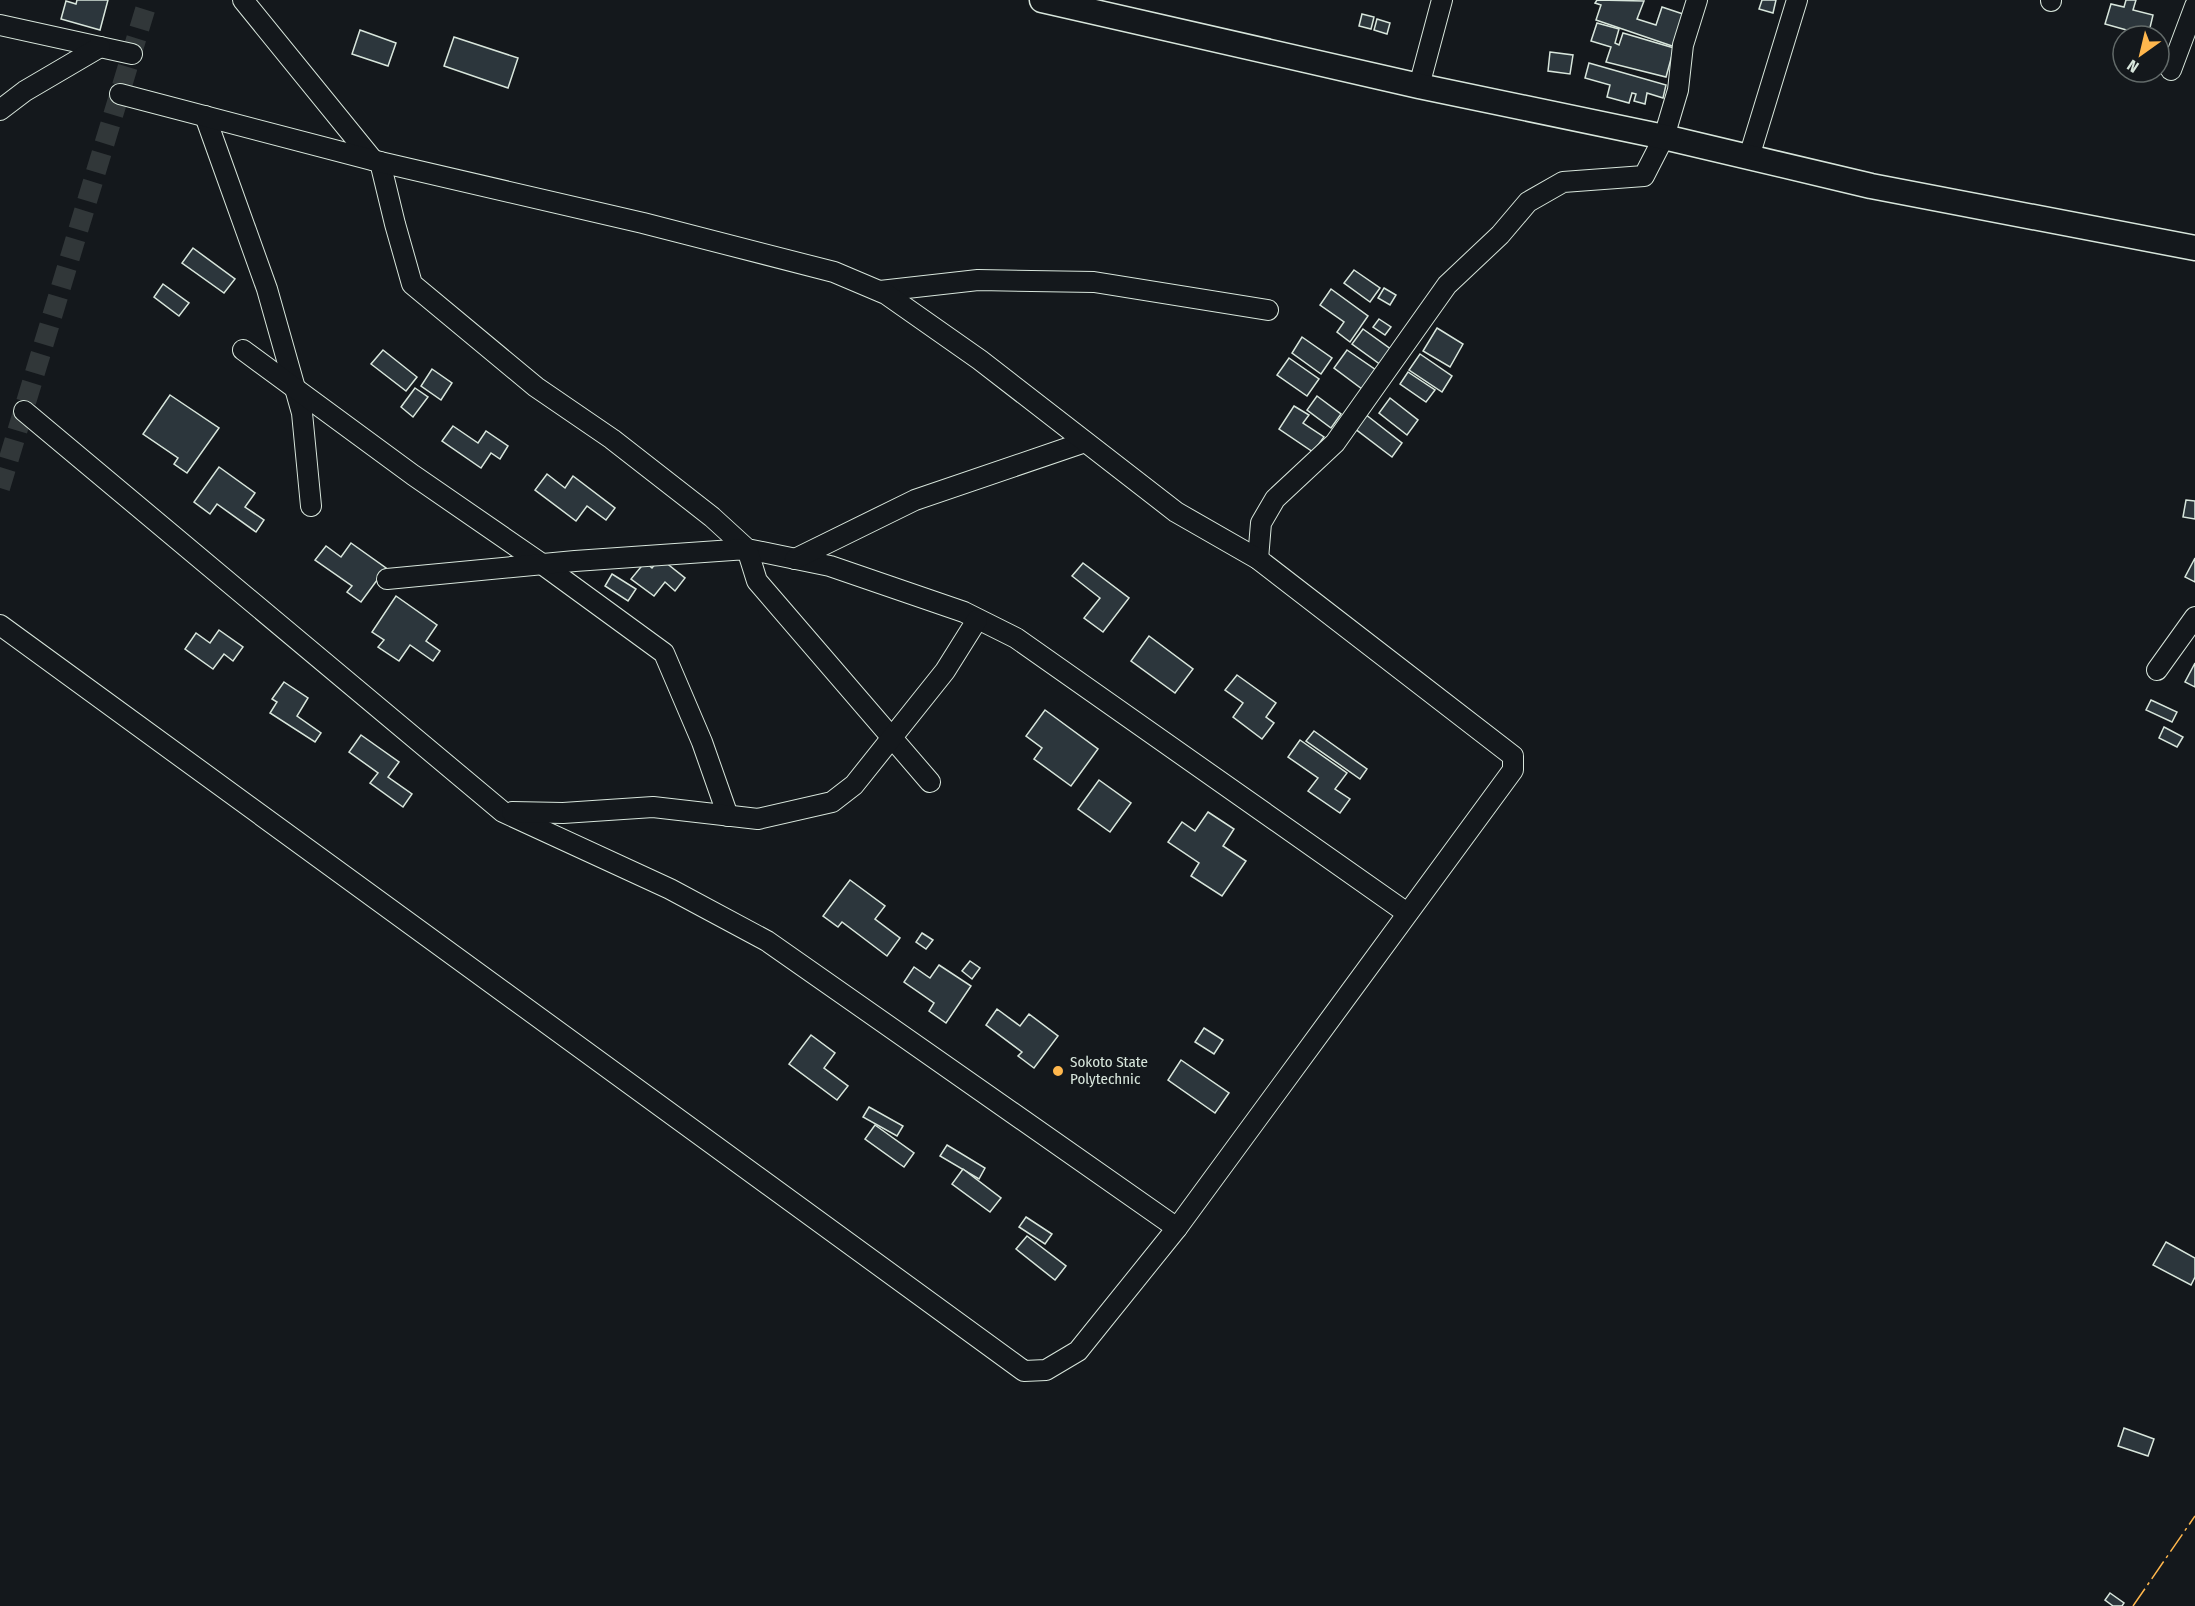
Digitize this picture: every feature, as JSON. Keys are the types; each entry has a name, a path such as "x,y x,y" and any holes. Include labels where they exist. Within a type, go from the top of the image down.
{"street":[{"path":"243,0 377,161 412,284 536,387 612,440 712,517 747,549 757,581 930,782"},
{"path":"1042,0 1419,86 1664,137 1871,186 2195,248"},
{"path":"1419,86 1442,0"},
{"path":"1258,559 1261,523 1275,499 1335,443 1447,285 1500,235 1528,202 1563,182 1644,176 1664,137 1678,90 1683,45 1697,0"},
{"path":"1749,157 1797,0"},
{"path":"2171,67 2195,6"},
{"path":"0,25 132,54"},
{"path":"0,110 25,92 100,47"},
{"path":"0,625 1024,1371 1046,1370 1078,1351 1177,1228 1513,770 1513,756 1258,559 1176,512 980,360 879,291 834,272 643,223 377,161 120,94"},
{"path":"206,116 267,289 302,413 311,506"},
{"path":"879,291 978,280 1094,282 1268,310"},
{"path":"243,350 413,475 542,564 663,653 702,742 728,816"},
{"path":"24,411 503,812 670,889 767,941 1177,1228"},
{"path":"795,559 915,500 1085,442"},
{"path":"387,579 542,564 747,549 830,566 964,612 1016,638 1407,914"},
{"path":"2157,670 2195,617"},
{"path":"503,812 563,813 652,807 758,819 832,802 854,785 945,672 977,620"}],"building":[{"path":"77,0 108,0 100,30 61,19 66,1 76,4"},
{"path":"1597,0 1644,1 1637,19 1656,25 1662,7 1689,16 1678,48 1596,20 1601,5 1595,3"},
{"path":"1762,0 1776,0 1773,13 1759,9"},
{"path":"2126,0 2136,0 2133,10 2153,15 2151,24 2105,24 2111,4 2124,7"},
{"path":"1362,14 1374,17 1371,29 1359,26"},
{"path":"1377,19 1390,23 1387,34 1374,30"},
{"path":"1597,23 1619,29 1615,43 1619,45 1623,33 1674,48 1666,77 1606,62 1611,47 1591,41"},
{"path":"360,30 396,43 388,66 352,54"},
{"path":"454,37 518,58 508,88 444,66"},
{"path":"1550,52 1573,55 1570,74 1548,71"},
{"path":"1589,63 1666,85 1663,98 1647,93 1645,104 1634,101 1636,94 1632,93 1629,103 1607,97 1610,85 1585,78"},
{"path":"193,248 235,279 224,293 182,263"},
{"path":"1354,270 1380,288 1370,302 1344,283"},
{"path":"163,284 189,303 179,316 154,297"},
{"path":"1384,288 1396,295 1390,305 1378,298"},
{"path":"1331,289 1368,316 1350,342 1337,332 1344,322 1320,305"},
{"path":"1379,319 1391,327 1385,335 1373,327"},
{"path":"1437,328 1463,344 1450,367 1423,351"},
{"path":"1363,329 1392,350 1381,365 1352,344"},
{"path":"1302,337 1332,358 1321,374 1292,353"},
{"path":"383,350 417,377 406,391 371,364"},
{"path":"1347,350 1376,370 1362,389 1334,368"},
{"path":"1420,354 1452,376 1442,392 1409,370"},
{"path":"1289,358 1319,379 1307,396 1277,375"},
{"path":"432,369 452,383 441,400 421,386"},
{"path":"1408,372 1435,390 1426,402 1400,384"},
{"path":"415,388 428,397 413,417 401,407"},
{"path":"170,395 219,428 187,473 174,464 178,458 143,434"},
{"path":"1317,396 1341,414 1331,428 1307,410"},
{"path":"1390,398 1418,420 1407,435 1379,413"},
{"path":"1294,406 1309,415 1303,423 1324,437 1313,452 1279,429"},
{"path":"1365,414 1402,443 1392,457 1354,428"},
{"path":"453,426 478,443 486,431 508,446 500,459 491,453 481,468 442,441"},
{"path":"219,467 255,493 245,507 264,520 256,532 217,504 210,514 194,502"},
{"path":"547,474 565,488 573,476 615,508 606,520 587,506 576,521 535,490"},
{"path":"2186,500 2195,501 2195,519 2183,517"},
{"path":"351,543 386,568 361,602 347,592 352,586 315,560 326,546 341,557"},
{"path":"660,558 685,578 675,591 665,582 654,596 631,579 645,562 652,568"},
{"path":"2195,558 2195,582 2185,577"},
{"path":"1083,563 1129,598 1103,632 1084,618 1100,598 1072,576"},
{"path":"612,574 636,589 628,601 605,586"},
{"path":"396,596 437,625 426,641 440,651 433,661 410,645 399,661 378,647 384,640 372,632"},
{"path":"219,630 243,647 233,661 224,654 213,669 185,649 196,633 210,643"},
{"path":"1149,636 1193,669 1175,693 1131,661"},
{"path":"2195,663 2195,687 2185,682"},
{"path":"1237,675 1276,703 1266,717 1274,723 1262,739 1233,717 1243,703 1225,690"},
{"path":"284,682 308,698 297,716 321,733 315,742 270,713 277,702 272,699"},
{"path":"2151,700 2177,712 2172,722 2146,710"},
{"path":"1045,710 1098,749 1071,786 1034,759 1042,748 1026,736"},
{"path":"2164,727 2183,737 2177,747 2159,738"},
{"path":"1314,731 1367,769 1360,779 1306,741"},
{"path":"361,735 399,762 388,777 412,794 403,807 370,783 378,773 349,752"},
{"path":"1300,740 1347,773 1335,789 1350,799 1340,813 1308,791 1318,778 1288,757"},
{"path":"1099,780 1131,803 1110,832 1078,809"},
{"path":"1208,812 1234,829 1223,846 1246,861 1222,896 1191,876 1199,863 1168,842 1182,822 1195,831"},
{"path":"850,880 885,906 875,919 900,938 887,956 842,922 838,927 823,916"},
{"path":"922,933 933,940 926,949 916,942"},
{"path":"970,961 980,968 972,979 962,971"},
{"path":"939,965 971,986 946,1023 929,1011 934,1003 904,982 914,967 930,978"},
{"path":"997,1009 1020,1026 1029,1014 1058,1036 1034,1068 1018,1056 1022,1052 986,1025"},
{"path":"1204,1028 1223,1040 1214,1054 1195,1042"},
{"path":"811,1035 835,1053 824,1068 848,1086 837,1100 789,1064"},
{"path":"1181,1060 1229,1093 1215,1113 1168,1080"},
{"path":"869,1107 903,1126 897,1136 863,1117"},
{"path":"875,1125 914,1153 904,1167 865,1139"},
{"path":"947,1145 985,1168 979,1179 940,1156"},
{"path":"963,1169 1001,1198 990,1212 952,1184"},
{"path":"1026,1217 1052,1234 1045,1244 1019,1227"},
{"path":"1027,1236 1066,1266 1055,1280 1016,1249"},
{"path":"2166,1242 2195,1258 2195,1277 2191,1285 2153,1265"},
{"path":"2124,1428 2154,1439 2148,1456 2118,1446"},
{"path":"2110,1593 2124,1603 2122,1606 2113,1606 2105,1600"}],"tunnel":[{"path":"0,488 148,0"}],"power":[{"path":"2133,1606 2195,1516"}],"place":[{"name":"Sokoto State Polytechnic","path":"1058,1071"}]}
